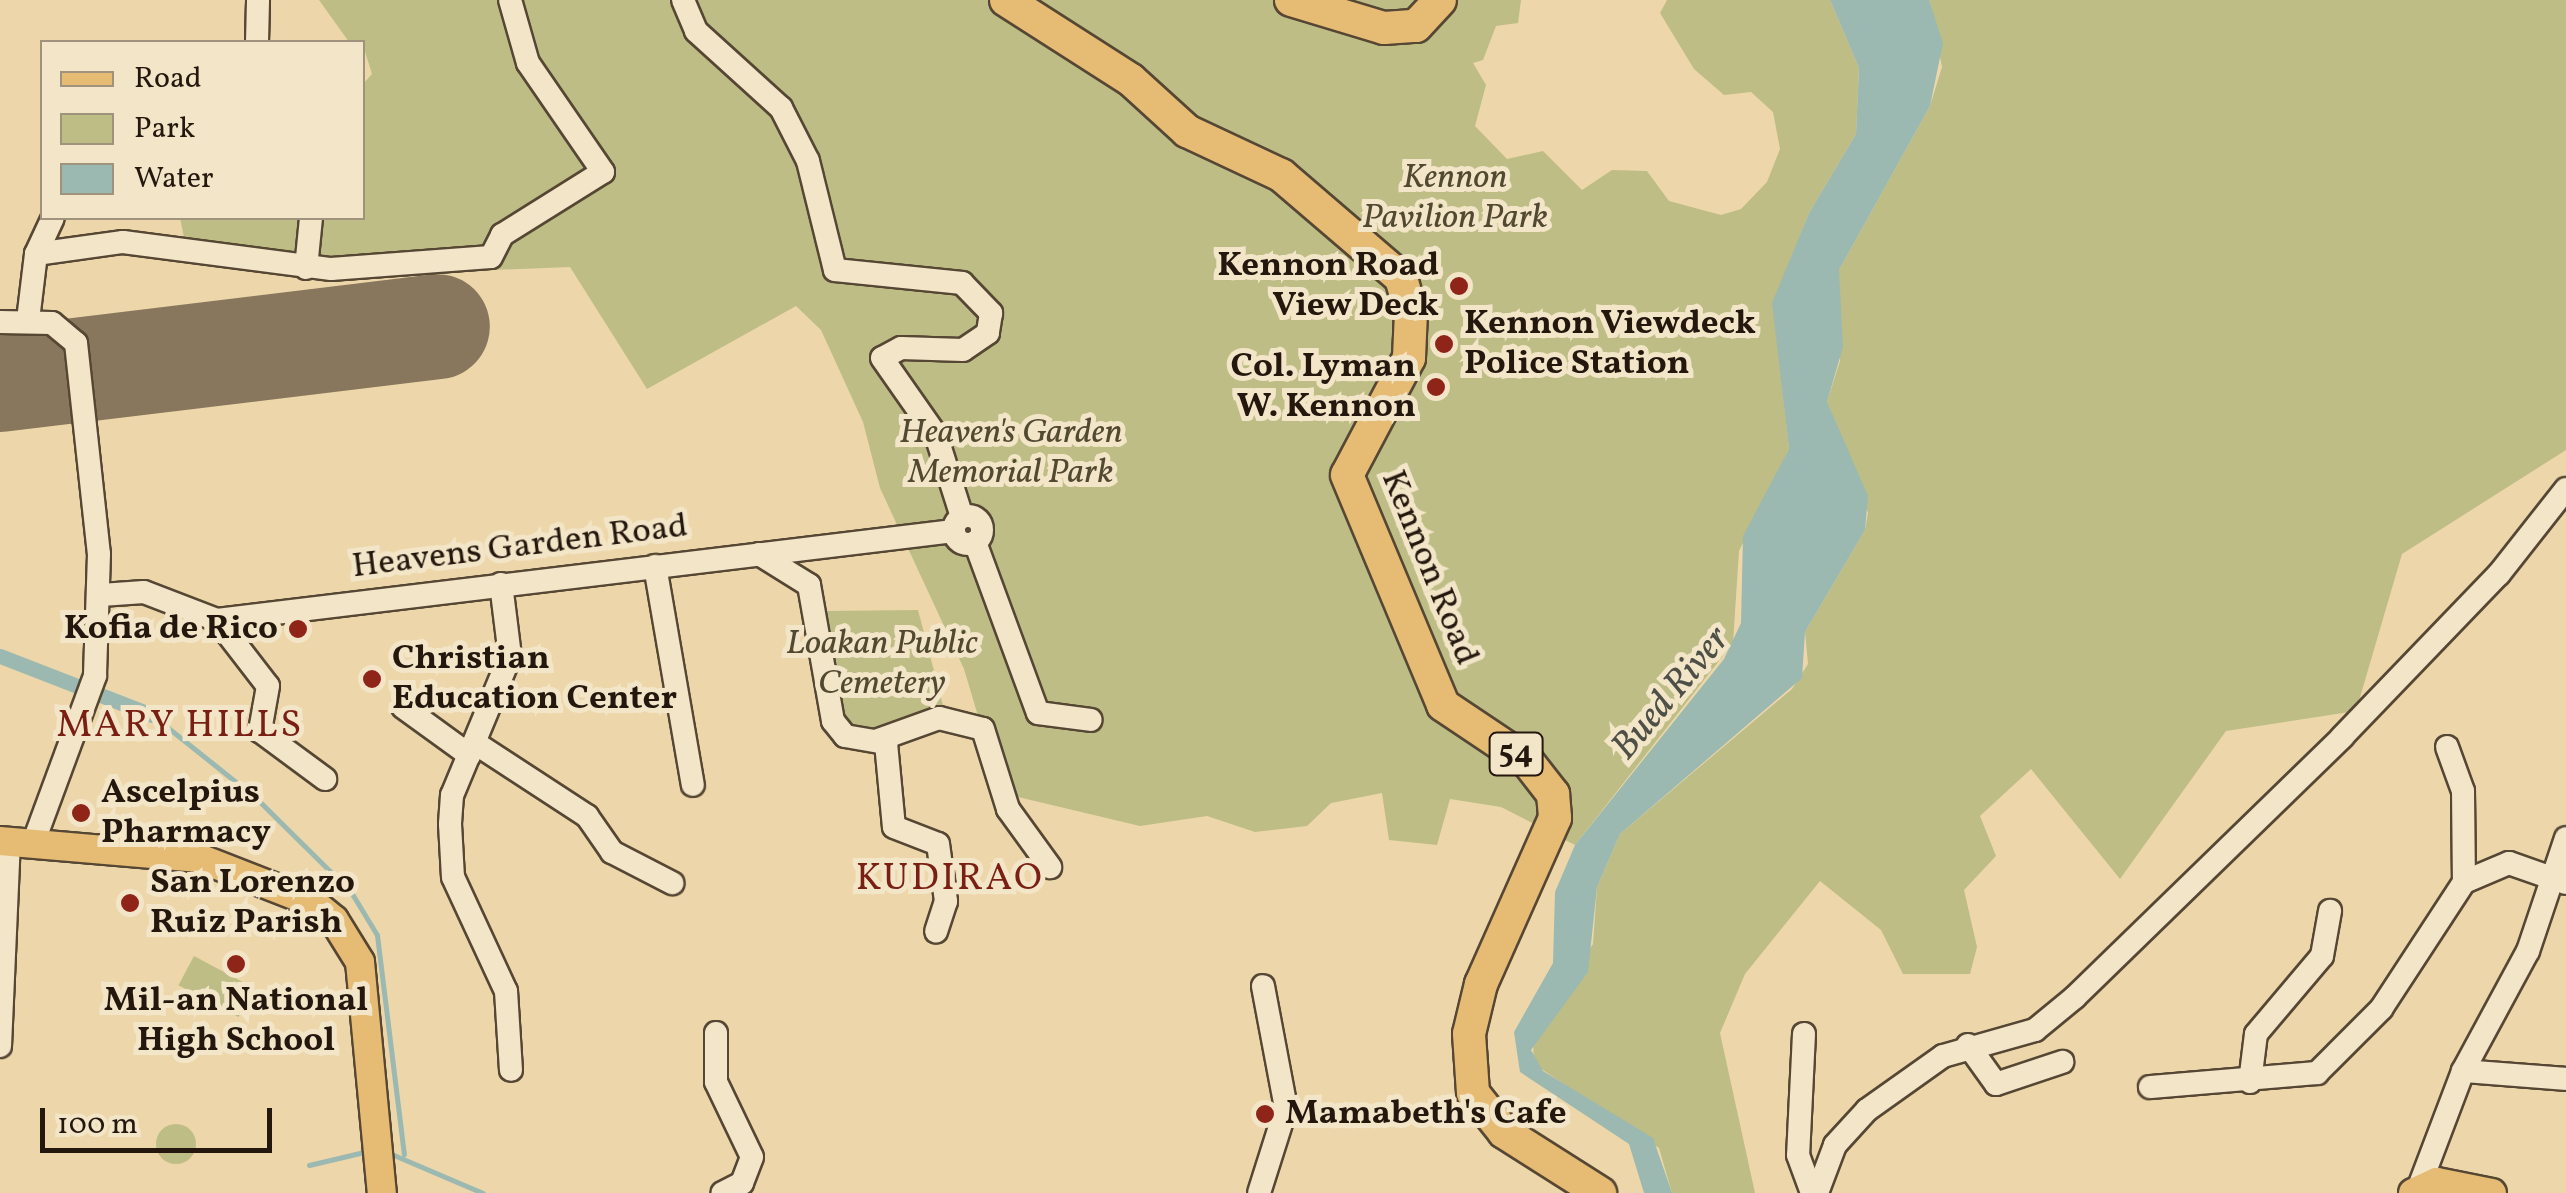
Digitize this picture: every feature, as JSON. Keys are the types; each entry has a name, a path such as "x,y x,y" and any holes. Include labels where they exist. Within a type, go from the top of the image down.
{"highway":[{"name":"Kennon Road","path":"1006,0 1132,80 1187,131 1281,175 1401,278 1412,312 1408,358 1347,475 1442,705 1528,762 1553,794 1555,818 1481,984 1469,1034 1473,1093 1504,1132 1600,1193"},
{"path":"1291,0 1404,28 1430,18 1440,0"}],"main road":[{"path":"14,842 199,858 312,902 360,962 380,1184"},
{"path":"2416,1190 2492,1193"}],"street":[{"path":"257,40 258,0"},
{"path":"36,254 123,242 306,268 492,256 502,235 604,172 528,63 510,0"},
{"path":"684,0 689,24 781,108 808,161 834,270 962,282 991,314 988,333 963,350 902,348 882,358 936,435 964,530 1032,703 1049,716 1090,720"},
{"path":"28,320 36,254 52,220"},
{"path":"306,268 311,220"},
{"path":"0,322 28,320 69,330 76,344 101,595 95,676 83,709 14,842 0,1046"},
{"path":"1814,1193 1849,1126 1968,1045 2034,1030 2075,996 2342,738 2499,574 2566,489"},
{"name":"Heavens Garden Road","path":"101,595 144,592 218,620 754,552 964,530"},
{"path":"754,552 809,585 838,730 878,740 939,718 983,729 1008,809 1050,867"},
{"path":"655,566 694,785"},
{"path":"501,584 510,656 452,795 453,877 506,990 511,1070"},
{"path":"218,620 268,686 260,731 325,778"},
{"path":"403,707 587,816 612,852 672,882"},
{"path":"878,740 894,774 894,827 938,844 946,901 936,931"},
{"path":"2150,1087 2296,1080 2332,1062 2381,1009 2464,882 2463,791 2447,747"},
{"path":"2416,1190 2463,1070 2528,951 2558,881 2566,838"},
{"path":"2464,882 2509,863 2558,881"},
{"path":"2250,1082 2256,1034 2322,956 2330,911"},
{"path":"1259,1193 1286,1108 1263,986"},
{"path":"716,1033 716,1082 752,1157 742,1183 722,1193"},
{"path":"1804,1034 1798,1155 1814,1193"},
{"path":"1968,1045 1996,1084 2062,1062"},
{"path":"2463,1070 2566,1079"}],"green space":[{"path":"319,0 1521,0 1518,23 1496,26 1483,60 1473,63 1486,85 1475,126 1507,159 1543,151 1582,190 1612,170 1647,171 1669,201 1721,215 1741,209 1767,182 1780,149 1773,112 1751,92 1724,95 1694,69 1660,13 1667,0 1830,0 1859,68 1856,134 1809,213 1773,303 1789,449 1739,551 1733,643 1575,845 1501,807 1450,799 1437,845 1389,840 1382,793 1331,803 1307,826 1255,832 1207,816 1140,826 1001,793 964,669 880,488 863,422 821,330 796,306 647,389 570,267 339,276 188,256 180,220 365,220 365,82 372,74 365,40 348,40"},
{"path":"1929,0 2566,0 2566,450 2402,554 2356,711 2226,731 2120,879 2031,769 1980,816 1996,856 1964,890 1977,947 1970,974 1903,974 1881,930 1820,881 1745,974 1720,1033 1755,1193 1672,1193 1659,1148 1534,1064 1533,1041 1593,944 1597,887 1620,834 1792,689 1808,664 1805,632 1865,530 1868,513 1827,402 1840,361 1839,270 1930,106 1942,67"},
{"name":"Loakan Public Cemetery","path":"918,610 944,709 871,731 843,722 824,611"},
{"path":"194,956 254,988 239,1017 179,985"},
{"path":"176,1124 190,1130 196,1144 190,1158 176,1164 162,1158 156,1144 162,1130"}],"water":[{"path":"1830,0 1929,0 1943,43 1930,106 1839,270 1843,347 1827,402 1868,496 1865,530 1805,632 1802,678 1620,834 1597,887 1588,972 1531,1050 1543,1071 1653,1138 1672,1193 1644,1193 1629,1144 1520,1072 1514,1032 1553,963 1555,892 1575,845 1724,659 1741,623 1743,536 1789,449 1772,303 1809,213 1856,134 1859,68"}],"waterway":[{"path":"0,656 152,715"},
{"path":"152,715 256,798 351,892 377,935 404,1154"},
{"path":"309,1165 368,1151"},
{"path":"389,1153 483,1193"}],"runway":[{"path":"0,379 437,326"}],"place":[{"name":"Kennon Road View Deck","path":"1459,286"},
{"name":"Kennon Viewdeck Police Station","path":"1444,344"},
{"name":"Col. Lyman W. Kennon","path":"1436,387"},
{"name":"Kofia de Rico","path":"298,629"},
{"name":"Christian Education Center","path":"372,679"},
{"name":"Ascelpius Pharmacy","path":"81,813"},
{"name":"San Lorenzo Ruiz Parish","path":"130,903"},
{"name":"Mil-an National High School","path":"236,964"},
{"name":"Mamabeth's Cafe","path":"1265,1114"}],"district":[{"name":"MARY HILLS","path":"180,727"},
{"name":"KUDIRAO","path":"950,880"}],"park label":[{"name":"Kennon Pavilion Park","path":"1455,198"},
{"name":"Heaven's Garden Memorial Park","path":"1011,453"}],"water label":[{"name":"Bued River","path":"1672,694"}]}
